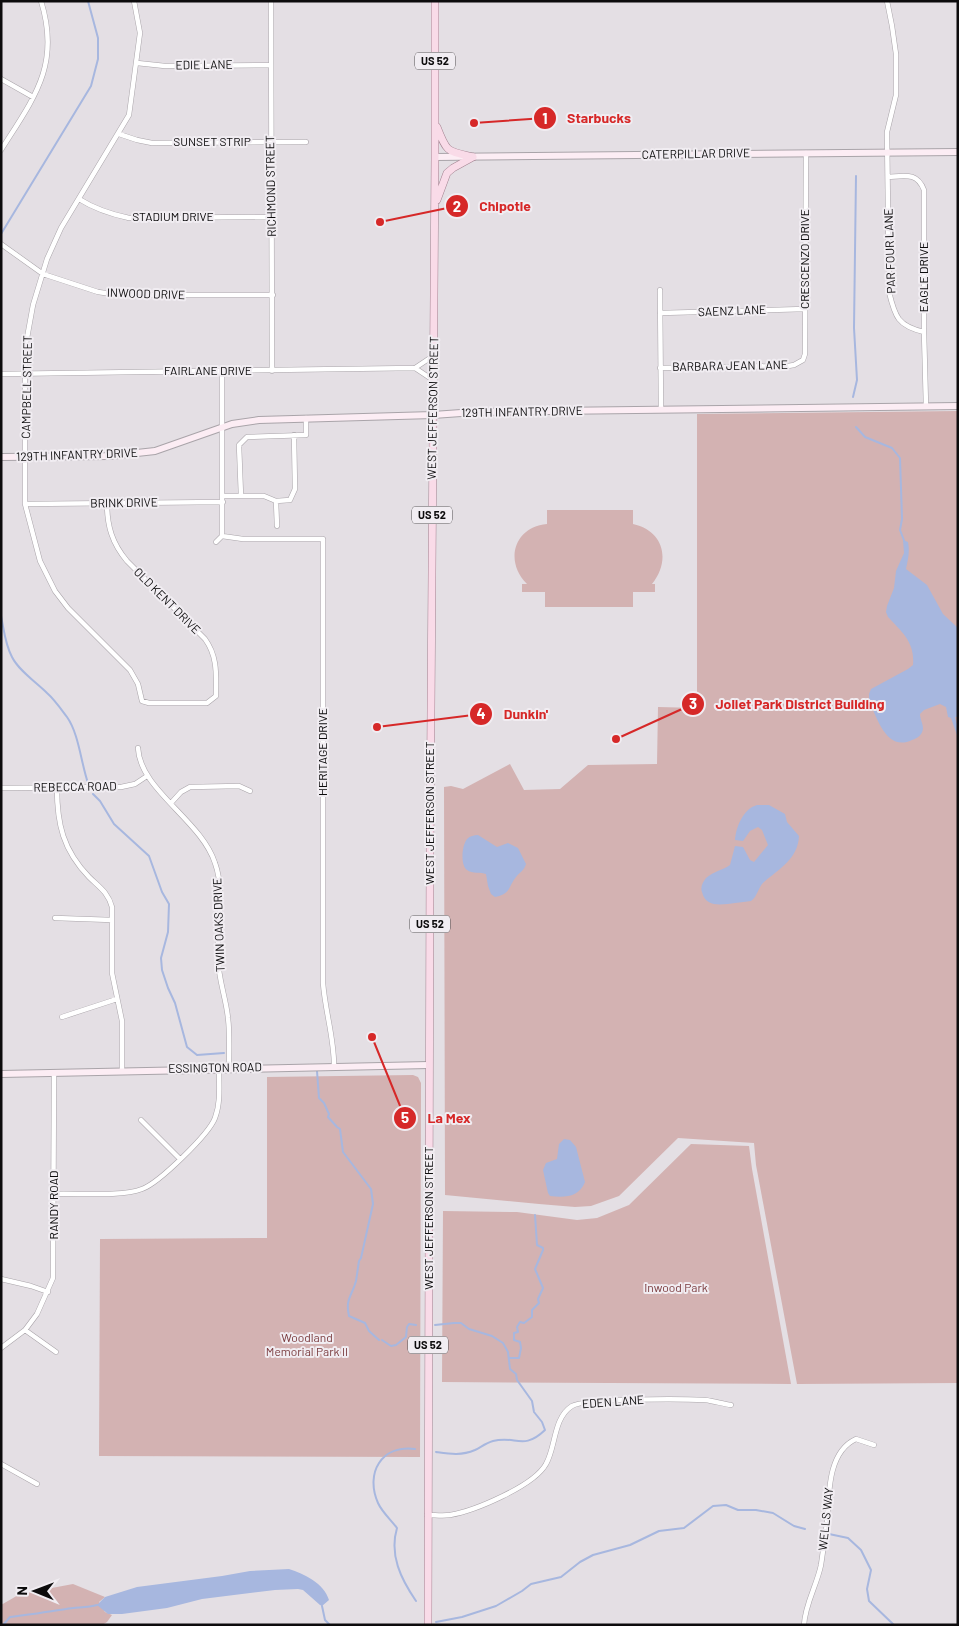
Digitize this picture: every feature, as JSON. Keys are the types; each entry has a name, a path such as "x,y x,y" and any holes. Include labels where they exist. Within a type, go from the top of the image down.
{"main road":[{"name":"WEST JEFFERSON STREET","path":"428,1625 435,1"},
{"path":"435,122 445,148 452,152 473,157"},
{"path":"435,205 447,173 452,168 473,157"}],"street":[{"path":"1,150 33,97 43,75 48,48 48,28 41,1"},
{"name":"CAMPBELL STREET","path":"134,1 140,33 129,115 53,244 33,305 25,349 25,504 40,562 55,591 68,608 130,670 138,684 142,701"},
{"name":"RICHMOND STREET","path":"271,1 272,371"},
{"name":"PAR FOUR LANE","path":"887,1 896,54 896,95 887,132 889,292 892,306 905,326 912,330 924,332"},
{"name":"EDIE LANE","path":"137,63 165,66 271,65"},
{"path":"1,78 33,97"},
{"name":"SUNSET STRIP","path":"119,134 152,143 306,142"},
{"name":"CATERPILLAR DRIVE","path":"435,157 958,152"},
{"name":"CRESCENZO DRIVE","path":"799,363 803,360 805,354 806,153"},
{"name":"EAGLE DRIVE","path":"888,177 912,176 921,183 924,190 926,406"},
{"name":"STADIUM DRIVE","path":"79,199 94,208 130,218 272,216"},
{"name":"INWOOD DRIVE","path":"1,244 43,274 83,288 112,294 272,295"},
{"path":"660,290 661,409"},
{"name":"SAENZ LANE","path":"660,313 805,310"},
{"path":"433,356 415,368 433,380"},
{"name":"BARBARA JEAN LANE","path":"660,368 788,366 799,363"},
{"name":"FAIRLANE DRIVE","path":"1,374 415,368"},
{"path":"216,542 222,536 222,371"},
{"name":"129TH INFANTRY DRIVE","path":"1,457 110,456 148,452 223,428 259,420 475,412 958,406"},
{"path":"241,496 239,445 247,437 306,435 306,418"},
{"path":"277,526 276,501 290,500 295,489 294,436"},
{"name":"BRINK DRIVE","path":"25,504 223,499 241,496 264,496 276,501"},
{"name":"OLD KENT DRIVE","path":"107,503 107,520 117,549 205,640 211,647 216,664 216,696 213,700 207,703 149,703 142,701"},
{"name":"HERITAGE DRIVE","path":"222,536 243,539 323,539 322,983 334,1066"},
{"name":"TWIN OAKS DRIVE","path":"138,748 138,754 147,776 204,841 215,862 220,882 218,958 228,1019 229,1068"},
{"name":"REBECCA ROAD","path":"1,788 121,787 135,784 147,776"},
{"path":"171,803 181,792 190,787 239,786 250,791"},
{"path":"57,788 57,812 63,839 89,878 105,891 110,898 112,907 112,972 122,1021 122,1071"},
{"path":"55,918 112,920"},
{"path":"62,1017 117,999"},
{"name":"ESSINGTON ROAD","path":"1,1074 429,1065"},
{"path":"54,1194 124,1193 142,1190 166,1174 207,1131 214,1120 220,1096 219,1068"},
{"name":"RANDY ROAD","path":"1,1348 25,1330 37,1314 53,1278 54,1073"},
{"path":"141,1120 180,1159"},
{"path":"1,1279 32,1286 48,1292"},
{"path":"25,1330 56,1352"},
{"name":"EDEN LANE","path":"427,1515 449,1515 468,1511 515,1491 534,1478 546,1464 558,1423 572,1406 582,1403 641,1400 708,1400 731,1405"},
{"name":"WELLS WAY","path":"804,1625 808,1602 820,1567 829,1486 839,1453 848,1443 856,1439 874,1445"},
{"path":"1,1464 37,1484"}],"green space":[{"path":"958,411 958,1383 797,1384 756,1165 754,1143 678,1138 619,1196 591,1206 575,1207 445,1195 444,787 451,786 463,789 510,764 524,790 560,789 588,765 657,764 658,707 697,708 697,414"},
{"path":"547,510 633,510 633,524 652,533 658,540 661,548 663,556 661,565 658,575 652,584 655,584 655,592 633,592 633,607 545,607 545,592 522,592 522,584 527,584 520,575 516,565 516,546 520,538 527,531 536,526 547,524"},
{"name":"Woodland Memorial Park II","path":"413,1075 418,1077 421,1083 420,1457 99,1456 100,1239 267,1238 267,1077"},
{"name":"Inwood Park","path":"691,1144 749,1146 791,1384 442,1382 443,1211 517,1212 577,1220 597,1218 629,1205"},
{"path":"73,1584 105,1597 99,1602 105,1612 112,1615 107,1622 102,1625 1,1625 1,1605 20,1594"}],"water":[{"path":"903,540 908,542 909,546 906,569 927,585 943,614 958,628 958,717 955,717 958,738 951,718 948,717 946,707 940,704 924,710 920,714 923,729 919,736 903,743 896,741 884,732 869,700 871,689 913,665 910,644 886,612 894,588 896,571 904,553"},
{"path":"757,805 769,805 785,814 787,822 799,836 795,851 787,863 762,884 751,901 711,903 704,897 701,890 702,885 706,878 730,865 735,846 743,847 750,860 754,862 768,845 762,830 758,827 750,831 743,841 735,840 744,814"},
{"path":"478,835 497,847 508,843 518,848 526,864 508,890 500,896 495,897 491,894 486,874 469,871 463,864 462,855 465,842 469,837"},
{"path":"564,1139 570,1140 576,1147 585,1182 575,1194 561,1197 550,1196 543,1170 546,1163 557,1159 559,1144"},
{"path":"289,1569 318,1584 329,1600 322,1606 303,1590 298,1589 202,1599 167,1608 122,1614 108,1614 97,1605 105,1597 137,1587 250,1571"}],"waterway":[{"path":"1,234 91,86 98,59 98,38 88,1"},
{"path":"853,397 857,380 854,328 856,176"},
{"path":"856,427 865,437 892,448 900,458 902,519 900,530 905,543"},
{"path":"1,616 8,647 15,662 23,672 52,698 71,724 88,783"},
{"path":"93,794 100,801 114,824 149,856 162,892 169,904 168,932 161,958 162,970 175,1003 187,1047 197,1055 224,1053"},
{"path":"317,1071 319,1098 324,1103 329,1114 328,1117 340,1129 343,1152 371,1189 373,1204 356,1281 348,1301 348,1310 349,1316 365,1323 369,1331 379,1340"},
{"path":"509,1358 519,1358 520,1342 514,1340 514,1333 518,1332 517,1327 520,1322 524,1323 532,1317 532,1310 539,1303 538,1299 543,1288 535,1269 543,1250 543,1248 537,1245 535,1215"},
{"path":"435,1325 461,1323 469,1329 492,1336 503,1343 508,1352 510,1369 516,1374 517,1380 532,1401 534,1412 542,1422 545,1430 531,1440 493,1441 470,1452 460,1454 436,1452"},
{"path":"382,1340 391,1346 396,1345 406,1337 409,1324 416,1325"},
{"path":"415,1449 403,1449 385,1456 375,1472 374,1492 384,1513 397,1528 394,1548 398,1566 416,1601"},
{"path":"436,1622 462,1617 496,1606 531,1584 561,1577 580,1562 593,1555 630,1545 659,1531 684,1528 713,1506 726,1505 738,1510 756,1510 773,1513 794,1526 805,1529"},
{"path":"829,1534 848,1538 861,1550 871,1570 867,1589 869,1601 894,1625"},
{"path":"3,1625 10,1617 97,1605"},
{"path":"322,1606 325,1620 330,1625"}],"place":[{"name":"Starbucks","path":"474,123"},
{"name":"Chipotle","path":"380,222"},
{"name":"Dunkin'","path":"377,727"},
{"name":"Joliet Park District Building","path":"616,739"},
{"name":"La Mex","path":"372,1037"}]}
